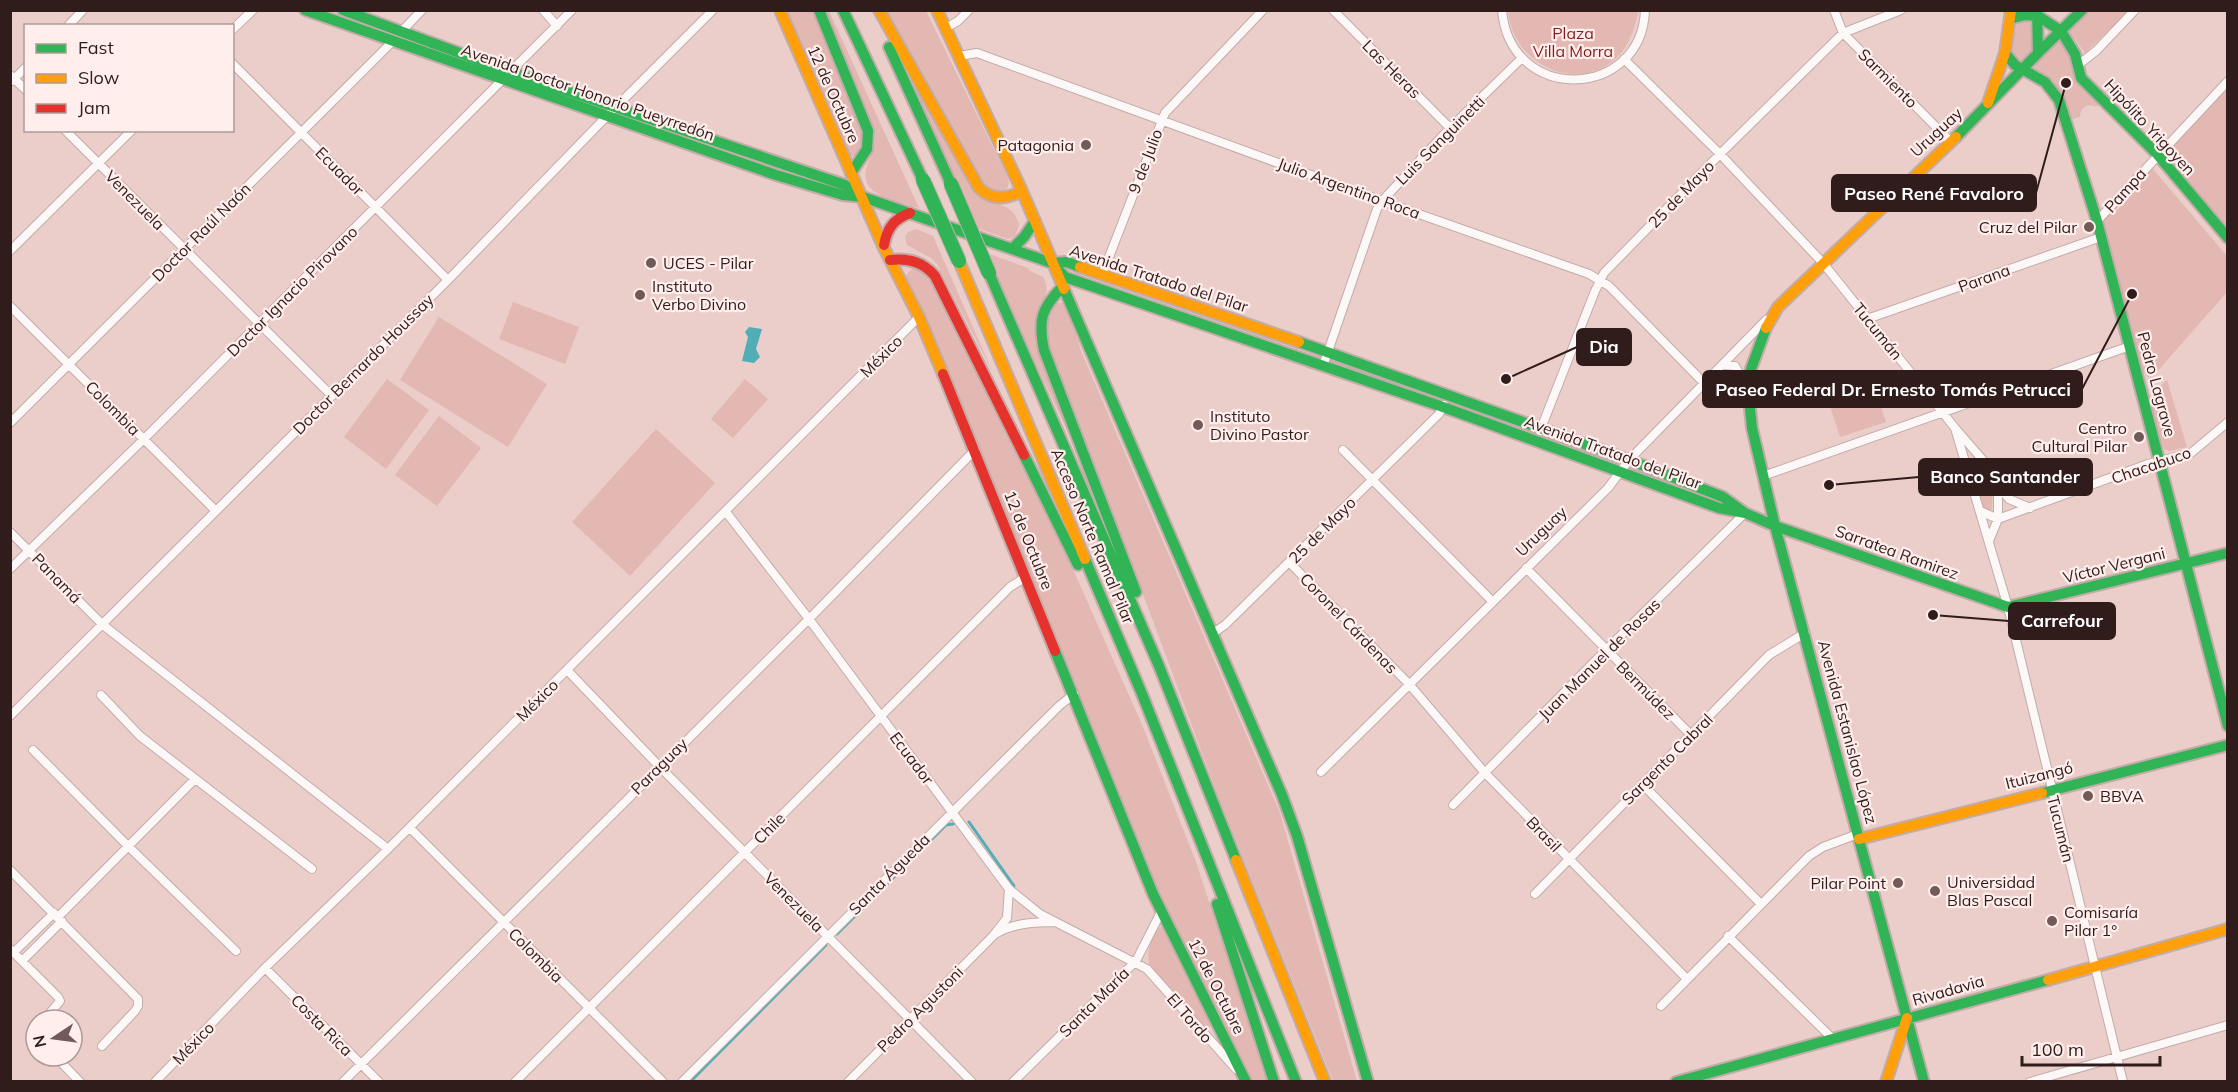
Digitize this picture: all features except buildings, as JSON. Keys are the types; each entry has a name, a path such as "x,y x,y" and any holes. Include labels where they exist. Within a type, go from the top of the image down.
{"main road":[{"name":"Avenida Doctor Honorio Pueyrredón","path":"305,10 397,36 611,112 845,185 863,197 1052,263"},
{"name":"Avenida Doctor Honorio Pueyrredón","path":"343,10 397,36"},
{"name":"12 de Octubre","path":"780,10 883,246 919,317 1161,912 1245,1079"},
{"path":"819,10 869,136 866,153 851,173"},
{"name":"Acceso Norte Ramal Pilar","path":"843,10 923,180 1142,694 1296,1082"},
{"name":"Acceso Norte Ramal Pilar","path":"872,10 951,184 1159,666 1325,1082"},
{"path":"879,10 979,188 989,197 997,199 1022,192"},
{"path":"938,10 1035,221 1282,795 1298,836 1368,1082"},
{"path":"1987,107 2005,52 2011,15 2037,13 2061,31 2082,10"},
{"path":"2037,13 2038,53"},
{"name":"Uruguay","path":"1748,390 1755,349 1778,307 1987,107 2061,31"},
{"name":"Hipólito Yrigoyen","path":"2061,31 2075,54 2081,78 2157,154 2228,238"},
{"name":"Pedro Lagrave","path":"2005,52 2010,60 2045,82 2059,100 2097,221 2228,726"},
{"path":"883,246 891,224 898,217 909,213"},
{"path":"1012,249 1035,221"},
{"path":"890,260 905,259 922,264 931,271 938,282 1142,694"},
{"name":"Avenida Tratado del Pilar","path":"1052,263 1067,262 1329,352 1445,401 1625,465 1719,508 1745,513 1775,525"},
{"name":"Avenida Tratado del Pilar","path":"1052,263 1065,277 1323,366 1445,401"},
{"path":"1062,287 1048,300 1041,313 1040,326 1044,350 1133,583 1159,666"},
{"name":"Avenida Estanislao López","path":"1748,390 1752,428 1775,525 1924,1082"},
{"name":"Sarratea Ramirez","path":"1775,525 2008,607"},
{"name":"Víctor Vergani","path":"2008,607 2228,553"},
{"name":"Ituizangó","path":"1858,837 2228,745"},
{"path":"1203,850 1222,923 1274,1082"},
{"name":"Rivadavia","path":"1676,1082 2228,929"},
{"path":"1886,1082 1907,1018"}],"street":[{"path":"70,24 83,10"},
{"path":"234,28 253,10"},
{"name":"Doctor Raúl Naón","path":"10,423 422,10"},
{"path":"543,10 557,26"},
{"name":"Doctor Ignacio Pirovano","path":"10,569 144,439 572,10"},
{"name":"Doctor Bernardo Houssay","path":"10,716 103,626 448,280 713,10"},
{"path":"946,28 958,21 969,10"},
{"name":"9 de Julio","path":"1102,274 1161,119 1263,10"},
{"name":"Las Heras","path":"1333,10 1450,128"},
{"path":"1502,10 1503,24 1510,42 1522,58 1539,72 1560,79 1582,80 1603,74 1624,59 1641,33 1645,10"},
{"name":"Sarmiento","path":"1834,10 1843,33 1950,141"},
{"name":"25 de Mayo","path":"1539,435 1599,279 1720,154 1843,33 1901,10"},
{"path":"2078,65 2096,51 2135,10"},
{"name":"Julio Argentino Roca","path":"959,56 977,53 1599,279 1704,382"},
{"name":"Luis Sanguinetti","path":"1323,366 1382,201 1450,128 1522,58"},
{"name":"Tucumán","path":"1624,59 1720,154 1823,263 1988,466 1997,484 1998,519 1989,541"},
{"name":"Ecuador","path":"234,65 448,280"},
{"path":"24,69 12,78 24,88"},
{"name":"Pampa","path":"2097,221 2157,154 2228,81"},
{"name":"Venezuela","path":"67,132 332,396"},
{"path":"10,251 130,132"},
{"name":"Parana","path":"1868,319 2101,237"},
{"name":"Colombia","path":"10,306 216,511"},
{"name":"Uruguay","path":"1321,772 1491,601 1608,488 1625,465 1778,307"},
{"name":"México","path":"155,1082 265,968 410,828 919,317"},
{"path":"1763,476 2130,346"},
{"path":"1723,365 1735,366 1748,390"},
{"name":"25 de Mayo","path":"1213,633 1225,625 1290,563 1439,414 1445,401"},
{"name":"Chacabuco","path":"1998,519 2160,461 2191,453 2228,422"},
{"name":"Tucumán","path":"1955,428 2008,607 2123,1082"},
{"name":"Paraguay","path":"343,1082 658,766 809,619 975,450"},
{"path":"1343,450 1491,601"},
{"path":"1969,470 1988,466"},
{"path":"1997,484 2009,499 2030,508"},
{"path":"1980,511 1998,519"},
{"name":"Ecuador","path":"726,512 809,619 1010,889 1027,904 1057,922 1136,961"},
{"name":"Juan Manuel de Rosas","path":"1453,805 1745,513"},
{"name":"Panamá","path":"10,532 103,626 388,849"},
{"name":"Coronel Cárdenas","path":"1290,563 1409,684"},
{"name":"Bermúdez","path":"1526,568 1691,735"},
{"name":"Chile","path":"515,1082 1010,587 1026,577"},
{"name":"Sargento Cabral","path":"1535,894 1769,655 1805,633"},
{"name":"Venezuela","path":"567,670 658,766 972,1082"},
{"name":"Brasil","path":"1409,684 1485,772 1686,978"},
{"name":"Santa Águeda","path":"682,1082 952,810 1074,694"},
{"path":"101,695 140,736 312,869"},
{"path":"33,750 236,951"},
{"path":"22,961 58,917 195,779"},
{"path":"1642,784 1761,904"},
{"name":"Colombia","path":"410,828 663,1082"},
{"name":"Ituizangó","path":"1661,1006 1686,978 1816,850 1858,837"},
{"path":"10,870 138,999 135,1011 102,1046"},
{"name":"Pedro Agustoni","path":"848,1082 993,936 1007,918 1010,889"},
{"path":"1013,903 1027,904 1030,915 1022,925 1011,919 1009,910 1013,903"},
{"name":"Santa María","path":"1013,1082 1136,961 1161,912"},
{"path":"55,1008 60,1001 58,997 12,951 58,917"},
{"name":"Pedro Agustoni","path":"993,936 1007,928 1057,922"},
{"path":"1728,936 1834,1040"},
{"name":"El Tordo","path":"1136,961 1147,969 1245,1079"},
{"name":"Costa Rica","path":"265,968 379,1082"},
{"path":"1203,1034 1219,1025"},
{"path":"2030,1082 2228,1025"},
{"path":"67,1068 80,1082"}],"green space":[{"name":"Plaza Villa Morra","path":"1508,10 1638,10 1638,14 1634,29 1622,52 1606,66 1588,73 1570,74 1552,70 1522,47 1512,30"},
{"path":"783,11 813,11 861,122 864,149 855,157 846,153"},
{"path":"822,11 829,11 919,208 883,197 869,186 866,170 874,148 875,133"},
{"path":"884,11 926,11 1007,176 1009,183 1007,189 997,194 984,186"},
{"path":"2087,11 2129,11 2085,53 2068,30"},
{"path":"2023,20 2032,24 2033,46 2029,55 2019,60 2011,50 2017,24"},
{"path":"2060,40 2069,53 2075,77 2099,104 2096,107 2090,105 2085,107 2080,117 2069,120 2047,78 2035,68 2036,62"},
{"path":"897,56 990,201 1005,207 1018,220 1019,226 1015,236 1008,239 974,227"},
{"path":"2227,88 2227,228 2165,153"},
{"path":"2152,168 2227,256 2227,292 2155,374 2148,377 2142,371 2104,221 2107,215 2116,212"},
{"path":"916,229 933,236 993,373 937,264 931,258 907,245 905,237 908,232"},
{"path":"984,252 1028,268 1043,277 1046,294 1037,310 1079,456"},
{"path":"913,268 922,270 929,277 1040,495 1143,727 1196,862 1268,1081 1252,1081 1167,913 1042,600 904,277"},
{"path":"513,302 579,327 565,364 499,339"},
{"path":"1056,303 1062,303 1071,318 1081,351 1280,813 1357,1081 1333,1081 1220,801 1106,495 1051,360 1043,323 1046,311"},
{"path":"439,317 547,384 508,447 400,380"},
{"path":"387,379 429,410 386,469 344,437"},
{"path":"745,379 768,399 733,438 711,419"},
{"path":"2167,380 2187,447 2169,451 2164,449 2150,400 2151,395"},
{"path":"1873,384 1886,422 1840,437 1828,400"},
{"path":"439,416 481,448 437,506 395,475"},
{"path":"656,429 715,483 630,576 572,522"},
{"path":"1982,469 1989,477 1992,487 1992,509 1989,512 1986,512 1981,503 1975,483 1975,473"},
{"path":"1160,927 1166,928 1211,1025 1209,1028 1205,1029 1150,967 1148,957 1150,946"}],"water":[{"path":"749,327 762,329 756,349 760,357 754,363 742,361 748,337 745,332"}],"waterway":[{"path":"969,822 1014,886"},
{"path":"837,934 946,825 953,824"},
{"path":"690,1082 826,945"}],"traffic: fast":[{"path":"305,10 776,175 843,195 863,197 1052,263 1067,262 1080,267"},
{"path":"343,10 511,72 845,185 862,197"},
{"path":"819,10 868,131 867,149 851,173"},
{"path":"843,10 923,180"},
{"path":"1956,137 2038,53 2037,10"},
{"path":"2038,53 2082,10"},
{"path":"2010,19 2025,15 2038,16 2061,31 2075,54 2081,78 2157,154 2228,238"},
{"path":"889,47 951,184"},
{"path":"2005,53 2015,65 2045,82 2059,100 2097,221 2228,726"},
{"path":"923,180 959,261"},
{"path":"951,184 989,273"},
{"path":"1012,249 1035,221"},
{"path":"1052,263 1065,277 1443,407 1719,508 1745,513 1775,526"},
{"path":"989,273 1159,666 1236,860"},
{"path":"1062,287 1045,309 1041,331 1044,350 1136,592"},
{"path":"1064,289 1282,795 1297,836 1368,1082"},
{"path":"1766,328 1751,369 1748,390 1752,428 1775,526 1924,1082"},
{"path":"1299,342 1629,460 1723,497 1745,513"},
{"path":"1024,455 1078,565"},
{"path":"1775,526 2008,607 2228,553"},
{"path":"1085,559 1142,694 1296,1082"},
{"path":"1055,651 1153,894 1246,1082"},
{"path":"2042,793 2228,745"},
{"path":"1217,904 1274,1082"},
{"path":"1676,1082 2048,980"}],"traffic: slow":[{"path":"780,10 883,246 919,317 943,374"},
{"path":"879,10 979,188 995,197 1011,196 1022,191"},
{"path":"937,10 1022,191 1064,289"},
{"path":"1988,103 2005,53 2011,10"},
{"path":"1766,328 1778,307 1956,137"},
{"path":"959,261 1085,559"},
{"path":"1080,267 1299,342"},
{"path":"1859,839 2042,793"},
{"path":"1236,860 1325,1082"},
{"path":"2048,980 2228,929"},
{"path":"1886,1082 1907,1018"}],"traffic: jam":[{"path":"884,245 892,225 910,213"},
{"path":"890,260 915,262 926,267 935,276 1024,455"},
{"path":"943,374 1055,651"}],"place":[{"name":"Paseo René Favaloro","path":"2066,83"},
{"name":"Patagonia","path":"1086,145"},
{"name":"Cruz del Pilar","path":"2089,227"},
{"name":"UCES - Pilar","path":"651,263"},
{"name":"Paseo Federal Dr. Ernesto Tomás Petrucci","path":"2132,294"},
{"name":"Instituto Verbo Divino","path":"640,295"},
{"name":"Dia","path":"1506,379"},
{"name":"Instituto Divino Pastor","path":"1198,425"},
{"name":"Centro Cultural Pilar","path":"2139,437"},
{"name":"Banco Santander","path":"1829,485"},
{"name":"Carrefour","path":"1933,615"},
{"name":"BBVA","path":"2088,796"},
{"name":"Pilar Point","path":"1898,883"},
{"name":"Universidad Blas Pascal","path":"1935,891"},
{"name":"Comisaría Pilar 1°","path":"2052,921"}]}
